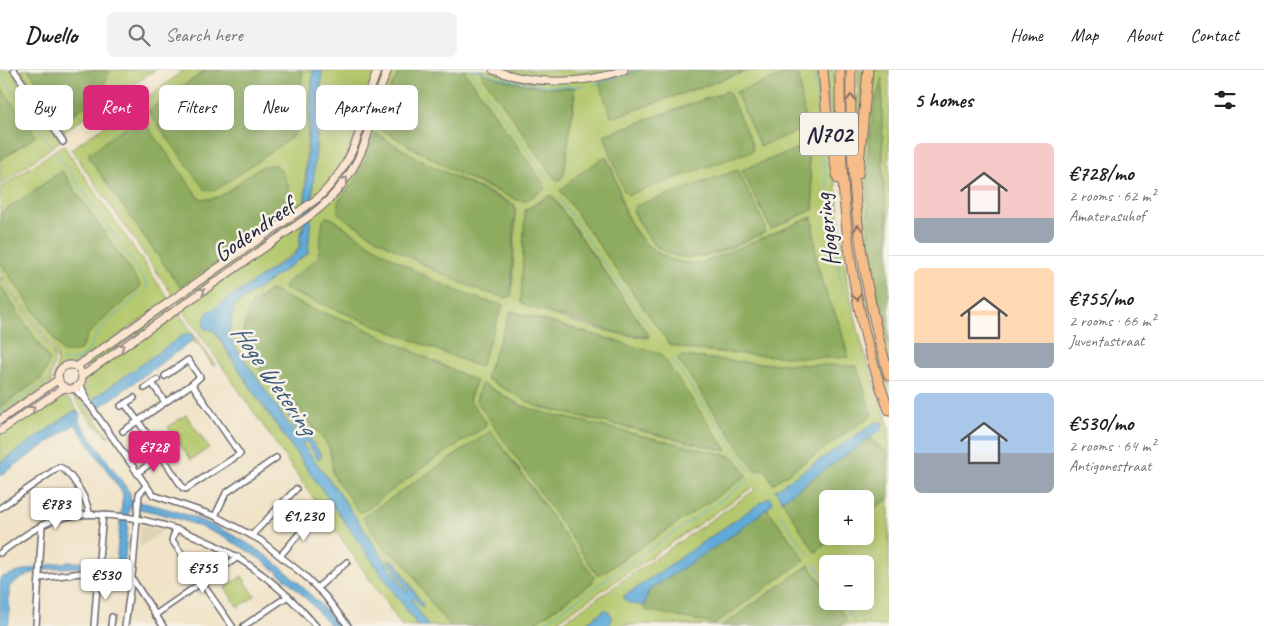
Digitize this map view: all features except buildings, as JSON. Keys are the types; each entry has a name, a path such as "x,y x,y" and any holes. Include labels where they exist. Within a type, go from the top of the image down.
{"highway":[{"name":"N702","path":"823,70 833,161 842,197"},
{"name":"Hogering","path":"840,70 842,197 852,273 872,360 889,410"},
{"name":"Hogering","path":"851,70 855,199 867,292 889,376"},
{"name":"N702","path":"855,199 868,70"}],"main road":[{"name":"Godendreef","path":"76,367 312,203 333,182 352,153 360,132 368,95 378,70"},
{"name":"Godendreef","path":"82,376 311,215 331,198 346,179 360,155 368,136 377,96 388,70"},
{"path":"493,70 522,78 550,82 587,80 624,70"},
{"path":"0,420 59,379 60,373 64,368 76,367 82,376 80,383 74,388 65,387 0,431"},
{"path":"59,379 65,387"}],"street":[{"path":"14,70 63,142"},
{"path":"123,431 200,377 188,360 165,376"},
{"path":"145,388 155,381 166,402"},
{"path":"80,383 89,404"},
{"path":"134,398 124,405 138,421 186,489 240,454 192,384"},
{"path":"74,388 89,404 153,495 215,516 252,535 281,555 317,588 348,626"},
{"path":"137,473 161,456"},
{"path":"215,516 226,493 276,458"},
{"path":"0,508 58,467 65,470 88,503 89,514"},
{"path":"125,626 138,498 141,490 146,486"},
{"path":"252,535 296,489"},
{"path":"99,559 103,514"},
{"path":"0,553 42,525 69,516 103,514 136,519 176,529 209,542 238,557 288,596 316,626"},
{"path":"281,555 315,515"},
{"path":"36,626 42,525"},
{"path":"176,529 172,540 232,626"},
{"path":"155,615 238,557"},
{"path":"317,588 347,562"},
{"path":"40,575 98,574 131,577"},
{"path":"94,626 98,574"},
{"path":"131,577 163,626"},
{"path":"244,626 288,596"},
{"path":"111,626 112,617"}],"shaded area":[{"path":"140,525 163,530 139,548"}],"green space":[{"path":"0,70 11,70 21,85 15,85 15,107 0,86"},
{"path":"20,70 29,70 39,85 30,85"},
{"path":"29,70 108,70 109,73 104,85 83,85 83,107 73,115 73,85 40,85"},
{"path":"108,70 155,70 133,85 93,85 109,73"},
{"path":"183,70 206,70 185,85 164,85"},
{"path":"206,70 302,70 301,85 244,85 244,130 296,130 291,138 216,190 205,190 162,130 234,130 234,85 185,85"},
{"path":"302,70 313,70 306,153 305,206 175,298 71,149 99,130 123,130 89,158 180,287 291,205 285,179 276,165 262,167 232,190 216,198 199,198 149,129 149,111 159,112 159,130 234,130 234,120 244,121 244,130 306,130 306,85 301,85"},
{"path":"322,70 377,70 372,85 321,85"},
{"path":"380,70 387,70 382,85 375,85"},
{"path":"390,70 400,70 392,85 384,85"},
{"path":"400,70 464,70 543,183 545,189 525,201 517,200 455,172 382,130 418,130 418,85 392,85"},
{"path":"464,70 487,70 529,81 611,76 630,70 639,70 634,73 617,116 750,70 798,70 822,70 847,282 861,342 889,427 889,454 869,438 881,429 776,490 816,552 825,545 874,545 874,509 889,498 889,622 884,626 850,624 838,626 847,620 840,610 874,610 874,555 819,555 819,579 809,565 722,626 654,624 609,626 612,616 606,610 582,626 557,626 755,490 753,487 550,626 530,626 592,583 539,497 491,431 363,517 385,549 404,561 438,613 451,626 428,626 412,600 414,598 423,605 396,562 389,561 408,590 406,592 339,493 302,444 306,441 322,456 292,413 297,430 294,433 228,336 234,306 308,253 310,219 347,180 367,130 397,130 410,147 481,185 522,201 545,187","holes":["798,70 760,146 736,92","481,73 513,84 554,89 575,94 564,174 560,180 556,180","727,91 752,151 626,193 604,135","376,134 428,164 514,204 516,209 512,293 506,298 459,281 338,202 357,178","807,145 814,209 771,229 742,170","606,157 615,176 625,211 638,234 656,252 679,262 705,262 812,217 817,264 824,288 840,325 848,357 746,354 694,350 670,345 576,212","738,170 765,226 764,233 718,252 695,257 683,256 664,251 650,241 638,205","548,196 553,196 649,336 647,338 631,336 599,329 566,320 521,302 525,210","326,217 331,218 391,258 436,282 458,292 503,305 480,367 284,289 318,258","270,290 309,308 353,323 476,381 469,400 486,422 485,427 430,462 361,512 332,464 330,449 293,402 252,303","511,311 620,342 725,446 727,451 536,406 487,379 486,376","681,356 753,363 857,367 773,484 765,469 755,470 703,396","483,384 528,409 734,457 481,406 476,401","773,503 767,508 805,560 645,610 644,606 623,597"]},
{"path":"498,70 619,70 590,77 547,79"},
{"path":"639,70 750,70 617,116 611,116 599,83"},
{"path":"798,70 806,128 760,146 736,92"},
{"path":"825,70 834,70 836,161"},
{"path":"858,70 865,70 857,170 855,101 858,95"},
{"path":"871,70 889,70 889,237 883,178 882,81 870,186 868,228 870,263 886,334 889,362 875,310 863,230 861,177 864,120"},
{"path":"480,72 527,85 550,88 575,88 564,174 560,180 556,180"},
{"path":"882,78 883,178 889,237 889,344 877,297 869,250 867,160 873,110"},
{"path":"0,86 15,107 15,130 32,130 36,136 0,160"},
{"path":"159,89 159,103 149,110 149,95"},
{"path":"728,91 753,146 752,151 628,195 624,191 604,135"},
{"path":"83,93 83,119 73,125 73,101"},
{"path":"159,103 159,126 149,112 149,110"},
{"path":"149,129 199,198 210,199 220,196 256,170 265,166 276,165 284,175 289,188 291,207 289,213 180,287 89,158 89,153 121,130"},
{"path":"32,130 52,130 60,141 0,185 0,160 36,136"},
{"path":"317,130 358,130 337,174 311,201"},
{"path":"359,130 368,130 362,149 339,186 311,213 311,206 335,176"},
{"path":"376,134 428,164 515,206 511,297 496,295 475,288 423,264 351,223 338,213 338,202 357,178"},
{"path":"63,145 170,301 75,364 62,366 53,381 57,363 56,353 0,272 0,262 63,352 83,345 88,333 141,286 62,171 0,214 0,188"},
{"path":"807,145 814,209 771,229 742,170"},
{"path":"605,157 615,176 630,223 646,244 656,252 679,262 705,262 812,217 817,264 824,288 840,325 848,357 816,358 759,355 681,348 670,345 560,190 579,174"},
{"path":"738,170 765,226 764,233 724,249 689,258 674,255 659,248 646,233 633,210 635,206"},
{"path":"62,171 141,286 88,334 81,349 76,352 63,352 0,262 0,214"},
{"path":"551,195 649,337 618,333 526,306 521,302 525,210"},
{"path":"305,211 304,218 179,304 177,300"},
{"path":"326,217 331,218 391,257 437,282 459,292 503,305 480,367 284,289 286,283 318,258 323,220"},
{"path":"304,222 298,250 258,278 205,329 213,330 256,396 418,626 402,626 181,307"},
{"path":"857,252 872,329 889,385 889,399 867,330 852,253"},
{"path":"0,276 53,352 54,360 50,379 51,383 0,419 0,407 41,379 50,361 0,285"},
{"path":"0,285 50,361 41,379 0,407"},
{"path":"270,290 309,308 353,323 476,381 469,399 486,422 485,427 430,462 364,511 359,512 333,475 330,449 325,441 293,402 276,393 242,345 242,335 250,307"},
{"path":"169,306 172,309 87,369 83,364"},
{"path":"177,310 215,365 213,366 199,345 192,341 195,337 94,398 94,402 102,410 98,413 84,389 85,377"},
{"path":"511,311 661,354 727,451 536,406 487,379 486,376"},
{"path":"681,356 753,363 857,366 872,415 773,484 765,469 755,470 679,361 678,358"},
{"path":"481,384 520,405 545,413 734,457 746,474 746,477 598,576 476,400"},
{"path":"64,390 77,394 110,438 91,422 73,397 60,392"},
{"path":"57,395 71,401 78,412 74,411 0,463 0,433"},
{"path":"186,415 209,448 191,460 168,427"},
{"path":"491,431 594,577 592,583 530,626 451,626 438,613 404,561 385,549 363,517"},
{"path":"869,438 889,454 889,498 874,509 874,490 819,490 819,545 825,545 815,552 782,500"},
{"path":"767,508 805,560 715,624 645,610 646,599 652,588 738,531"},
{"path":"809,565 819,579 819,610 840,610 847,620 838,626 722,626"},
{"path":"242,576 255,596 238,607 225,588"}],"water":[{"path":"313,70 322,70 321,85 316,85 317,130 308,253 234,306 228,336 294,432 297,430 288,416 292,413 322,456 318,459 306,441 302,444 339,493 406,592 408,590 388,560 395,562 423,606 422,608 414,598 412,600 428,626 418,626 256,396 214,330 205,329 203,326 207,313 295,254 300,247 300,233 303,233"},
{"path":"186,333 193,335 192,341 100,407 96,405 94,398"},
{"path":"74,411 80,414 79,421 130,493 130,500 162,507 192,517 246,543 271,559 294,579 317,601 338,626 330,626 288,582 266,563 242,547 216,533 189,522 160,513 129,507 124,571 95,568 49,569 21,578 9,587 8,626 0,626 0,578 17,572 60,563 75,562 106,565 116,563 123,494 75,424 0,476 0,463"},
{"path":"876,422 883,422 881,430 782,500 775,490"},
{"path":"769,497 773,503 759,515 652,588 648,592 644,606 628,603 623,597"},
{"path":"606,609 612,616 609,626 582,626"}],"waterway":[{"path":"470,70 481,85"},
{"path":"476,70 529,84 584,86"},
{"path":"593,85 637,70"},
{"path":"815,70 819,127 842,293"},
{"path":"0,72 50,144"},
{"path":"485,90 548,181"},
{"path":"55,151 145,280 147,287 99,330 86,354 77,360 63,361"},
{"path":"559,198 651,330"},
{"path":"671,358 751,472"},
{"path":"0,413 46,381"},
{"path":"756,475 761,472"},
{"path":"539,626 751,479"},
{"path":"779,513 809,556"},
{"path":"814,563 819,570"},
{"path":"846,610 854,621"}],"water label":[{"name":"Hoge Wetering","path":"274,379"}]}
